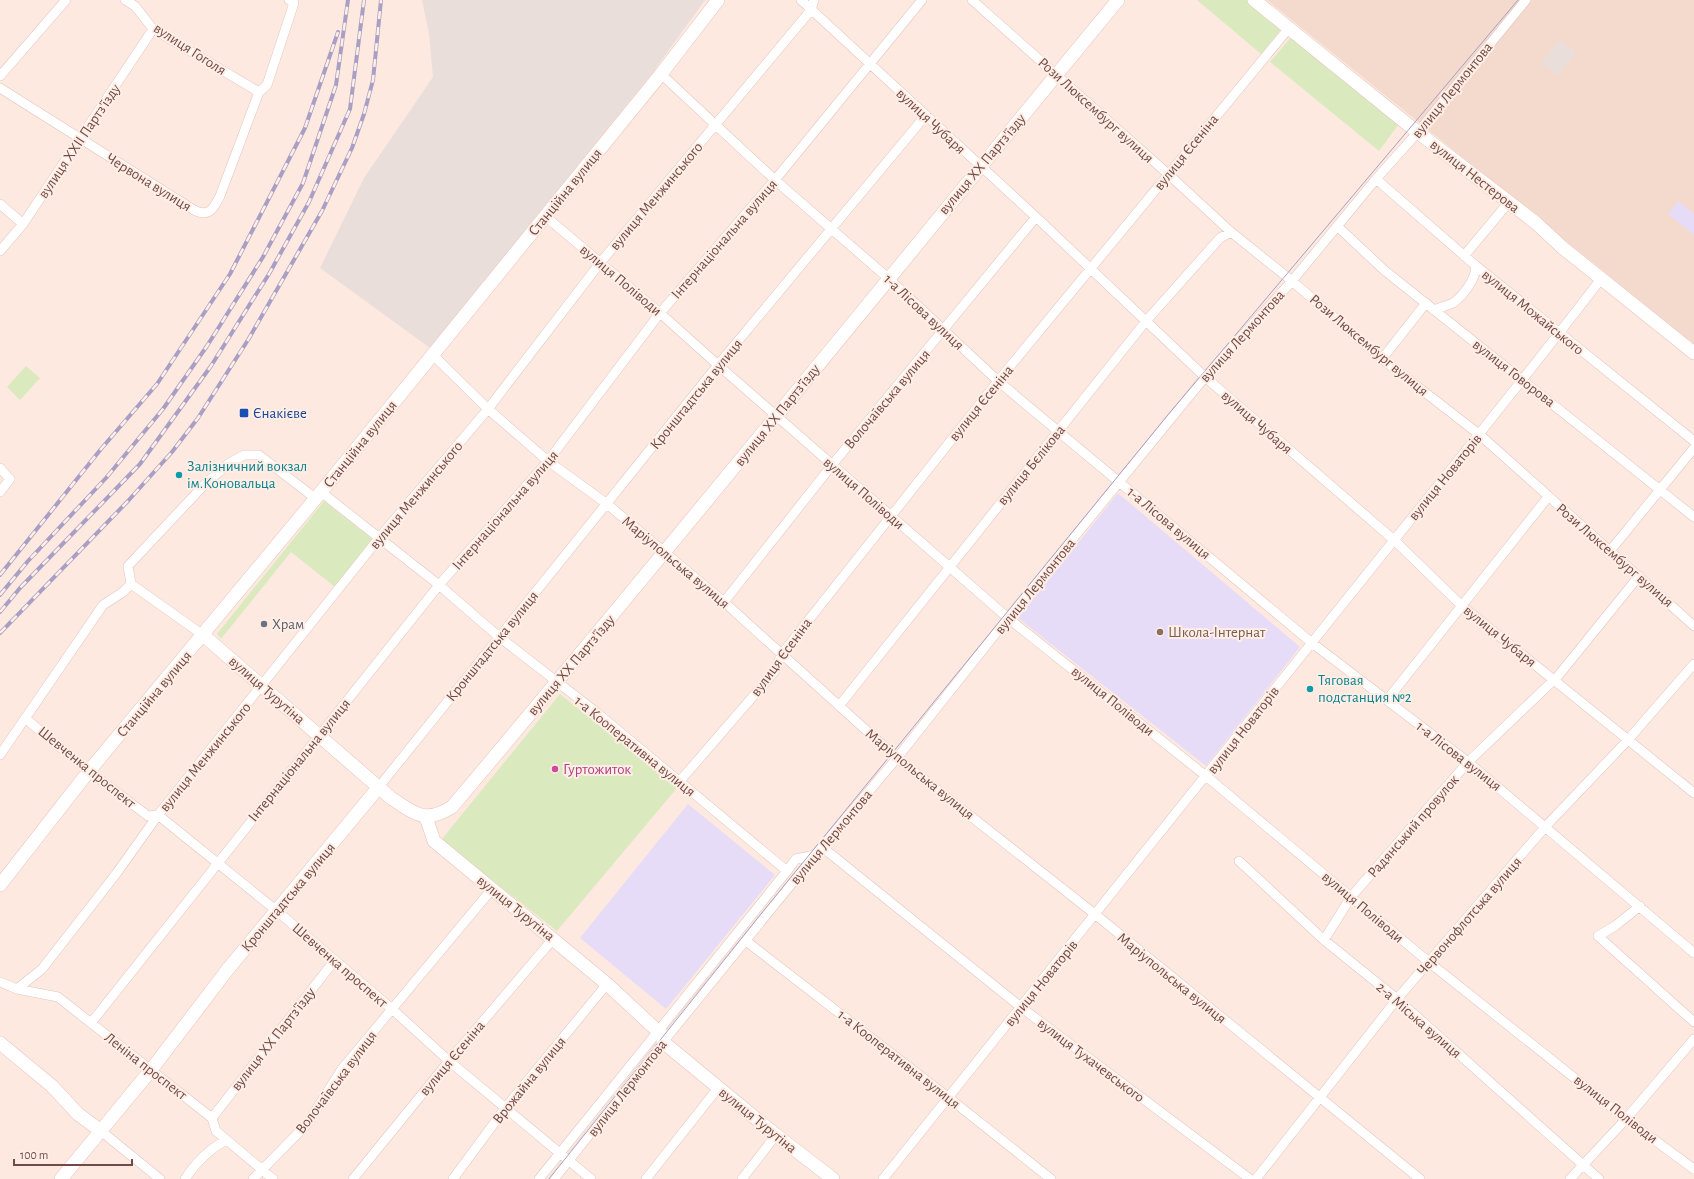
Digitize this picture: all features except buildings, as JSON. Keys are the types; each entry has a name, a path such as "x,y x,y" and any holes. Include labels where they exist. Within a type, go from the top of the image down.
{"street":[{"path":"0,76 66,0"},
{"name":"вулиця Гоголя","path":"125,0 135,6 153,29 259,92"},
{"path":"259,92 267,85 294,3 289,0"},
{"name":"Станційна вулиця","path":"0,885 89,771 433,355 661,74 718,0"},
{"name":"вулиця Чубаря","path":"801,0 1036,216 1205,377 1394,540 1462,606 1694,793"},
{"name":"вулиця Менжинського","path":"17,989 42,969 116,874 158,816 379,538 488,409 600,262 811,10 814,0"},
{"name":"Інтернаціональна вулиця","path":"91,1022 216,863 440,585 548,461 660,313 775,180 922,0"},
{"name":"Рози Люксембург вулиця","path":"972,0 1231,232 1292,281 1382,359 1480,435 1694,626"},
{"name":"вулиця XX Партз'їзду","path":"426,817 438,815 452,807 557,683 888,278 1118,0"},
{"name":"вулиця Нестерова","path":"1254,0 1418,132 1509,202 1600,279 1694,353"},
{"name":"вулиця Лермонтова","path":"539,1179 660,1037 746,941 822,847 897,758 1008,618 1205,377 1292,281 1376,179 1418,132 1526,0"},
{"name":"вулиця Єсеніна","path":"679,782 775,671 781,655 890,516 998,381 1288,28"},
{"name":"вулиця XXII Партз'їзду","path":"0,250 23,224 153,29"},
{"name":"1-а Лісова вулиця","path":"661,74 775,180 888,278 998,381 1312,643 1468,762 1546,826 1694,953"},
{"name":"Червона вулиця","path":"0,88 80,140 201,214 214,207 220,196 259,92"},
{"name":"Кронштадтська вулиця","path":"61,1179 151,1070 228,969 378,788 498,636 607,504 718,365 832,230 926,115"},
{"name":"вулиця Можайського","path":"1376,179 1464,256 1694,441"},
{"path":"1464,256 1509,202"},
{"path":"0,204 23,224"},
{"name":"вулиця Поліводи","path":"545,216 660,313 1008,618 1206,776 1430,963 1626,1119 1694,1169"},
{"name":"Волочаївська вулиця","path":"724,602 832,465 1036,216"},
{"name":"вулиця Говорова","path":"1337,226 1384,270 1694,517"},
{"name":"вулиця Бєлікова","path":"839,706 1146,321 1220,238 1231,232"},
{"path":"1434,310 1453,302 1468,287 1476,270 1475,265"},
{"name":"вулиця Новаторів","path":"883,1179 1022,1008 1394,540 1480,435 1600,279"},
{"path":"1382,359 1426,303"},
{"name":"Маріупольська вулиця","path":"433,355 488,409 548,461 607,504 724,602 897,758 1096,915 1420,1179"},
{"path":"1610,551 1694,448"},
{"name":"1-а Кооперативна вулиця","path":"131,584 128,566 205,484 228,464 244,455 259,455 379,538 440,585 498,636 596,712 787,871"},
{"path":"0,468 10,479 0,492"},
{"path":"1387,700 1548,497"},
{"name":"Радянський провулок","path":"1324,940 1351,897 1468,762 1558,676 1639,576"},
{"path":"0,755 26,719 102,605 123,592 131,584 203,635"},
{"name":"вулиця Турутіна","path":"203,635 378,788 414,813 426,817 434,841 607,984 660,1037 718,1088 834,1179"},
{"name":"Червонофлотська вулиця","path":"1256,1179 1397,999 1430,963 1546,826 1627,740 1694,664"},
{"name":"Шевченка проспект","path":"26,719 89,771 148,816 158,816 277,911 449,1061 591,1179"},
{"name":"вулиця Тухачевського","path":"822,847 1022,1008 1250,1179"},
{"path":"787,871 796,859 816,855"},
{"name":"2-а Міська вулиця","path":"1240,860 1324,940 1397,999 1599,1179"},
{"name":"вулиця Лермонтова","path":"554,1179 787,871"},
{"name":"Волочаївська вулиця","path":"253,1179 260,1170 307,1124 342,1069 492,889"},
{"path":"1640,906 1615,926 1598,936 1694,1022"},
{"name":"вулиця Єсеніна","path":"353,1179 449,1061 553,939"},
{"name":"1-а Кооперативна вулиця","path":"746,941 1051,1179"},
{"name":"вулиця XX Партз'їзду","path":"212,1118 334,961"},
{"name":"Леніна проспект","path":"0,982 17,989 58,997 212,1118 216,1131 260,1170 273,1179"},
{"name":"Врожайна вулиця","path":"453,1179 506,1107 607,984"},
{"path":"1570,1179 1626,1119 1694,1039"},
{"path":"0,1043 52,1086 78,1114 160,1179"},
{"path":"646,1179 718,1088"},
{"path":"742,1179 776,1135"},
{"path":"185,1179 193,1166 210,1149 226,1140"}],"shaded area":[{"path":"422,0 705,0 653,72 430,348 320,268 364,178 433,77 429,34"},
{"path":"1267,0 1694,0 1694,344"},
{"path":"1560,40 1576,53 1558,76 1541,63"},
{"path":"1678,201 1694,214 1694,235 1668,214"},
{"name":"Школа-Інтернат","path":"1118,493 1300,647 1206,766 1018,618"},
{"path":"688,804 775,875 666,1009 580,938"}],"green space":[{"path":"1197,0 1248,0 1282,28 1261,54"},
{"path":"1292,36 1399,124 1379,151 1270,62"},
{"path":"26,366 40,378 20,400 7,387"},
{"path":"324,501 373,539 335,587 291,552 221,639 217,634"},
{"path":"560,694 677,788 557,931 441,840"}],"tram line":[{"path":"549,1179 761,914 1167,416 1518,0"}],"railway":[{"path":"0,595 28,561 106,478 163,409 207,346 263,257 303,183 336,85 348,0"},
{"path":"0,612 20,588 140,464 211,366 269,274 309,202 350,109 364,0"},
{"path":"0,633 128,501 172,452 198,418 248,340 322,211 352,148 364,114 373,80 381,0"},
{"path":"0,575 101,449 157,384 230,274 305,128 338,32"}],"place":[{"name":"Єнакієве","path":"244,413"},
{"name":"Залізничний вокзал ім.Коновальца","path":"179,475"},
{"name":"Храм","path":"264,624"},
{"name":"Школа-Інтернат","path":"1160,632"},
{"name":"Тяговая подстанция №2","path":"1310,689"},
{"name":"Гуртожиток","path":"555,769"}]}
